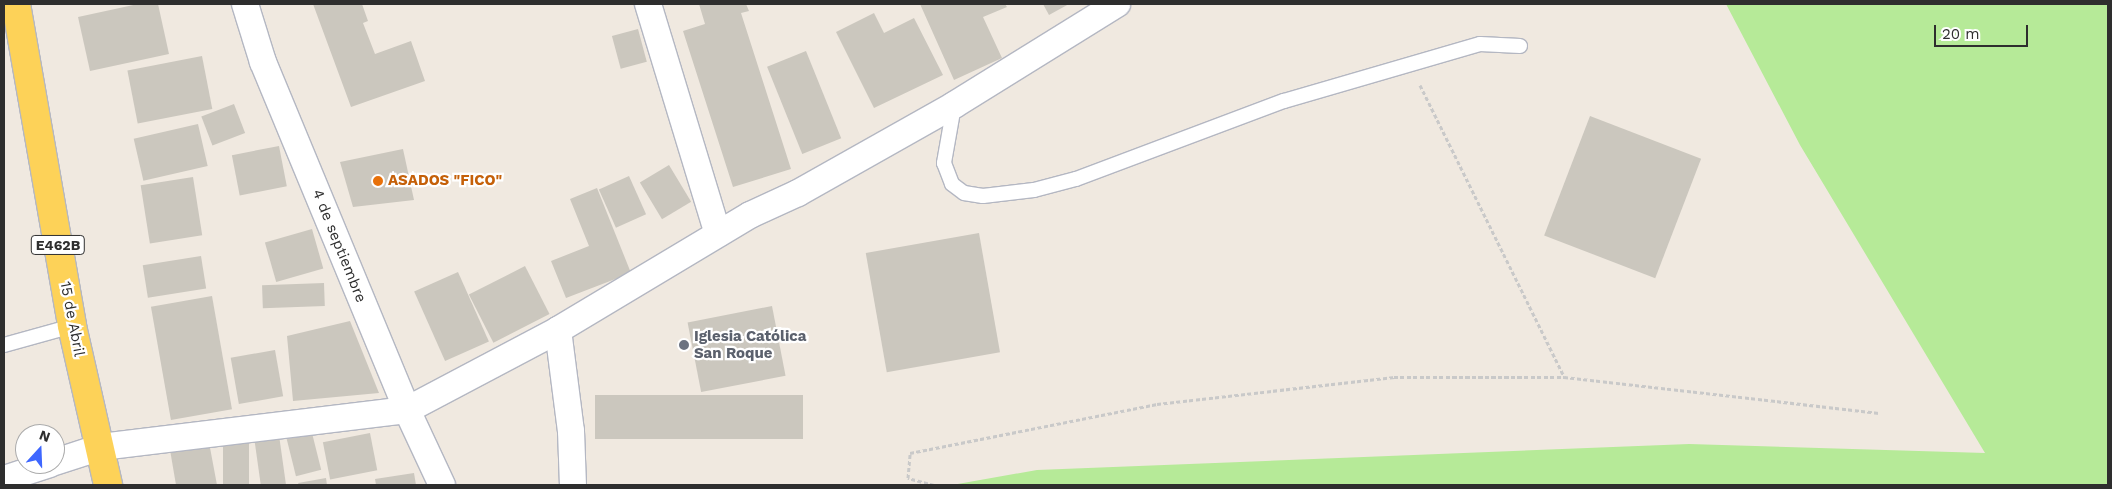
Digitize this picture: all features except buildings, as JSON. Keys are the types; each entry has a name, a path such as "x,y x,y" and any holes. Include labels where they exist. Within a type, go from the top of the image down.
{"main road":[{"name":"15 de Abril","path":"16,4 72,326 101,447 108,485"}],"street":[{"name":"4 de septiembre","path":"245,4 263,62 407,410 442,485"},
{"path":"648,4 718,234"},
{"path":"65,459 101,447 407,410 558,330 718,234 954,105 1117,4"},
{"path":"558,330 571,432 573,485"},
{"path":"4,479 19,474"}],"lane":[{"path":"954,105 944,163 952,184 964,193 983,196 1034,190 1076,179 1284,101 1480,44 1520,46"},
{"path":"4,345 72,326"}],"path":[{"path":"1410,64 1564,377"},
{"path":"934,485 908,478 910,453 1157,404 1394,377 1564,377 1879,413"}],"green space":[{"path":"1726,4 2108,4 2108,485 952,485 1037,470 1689,444 1985,453 1800,145"}],"place":[{"name":"ASADOS \"FICO\"","path":"378,181"},
{"name":"Iglesia Católica San Roque","path":"684,345"}]}
